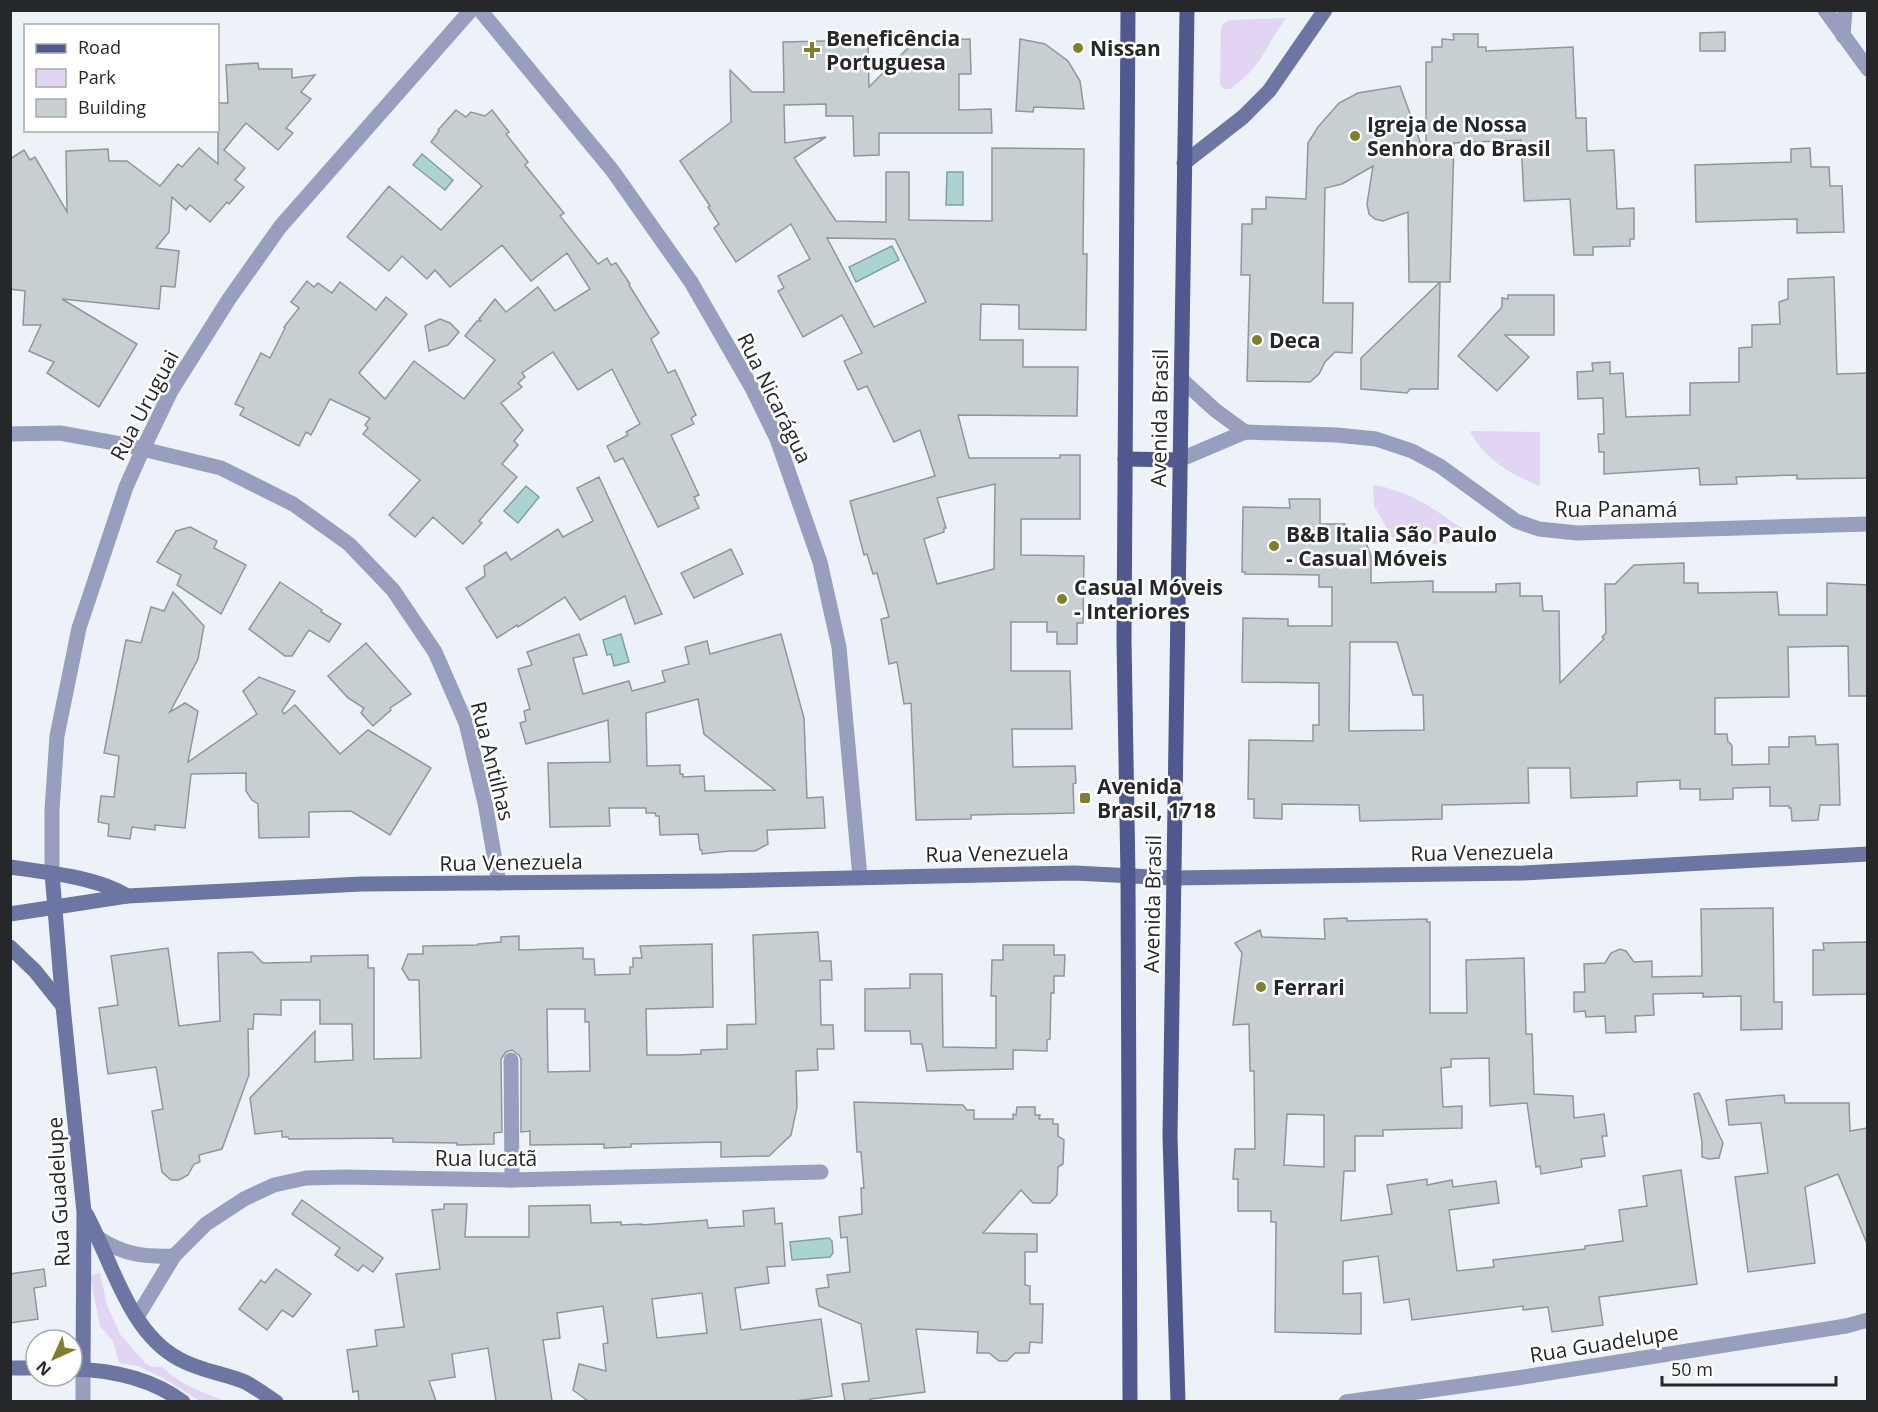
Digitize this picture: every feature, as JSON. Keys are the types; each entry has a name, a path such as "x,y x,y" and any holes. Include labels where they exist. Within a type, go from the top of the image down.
{"main road":[{"name":"Avenida Brasil","path":"1128,10 1124,640 1128,877 1130,1401"},
{"name":"Avenida Brasil","path":"1178,1401 1170,1136 1187,10"},
{"path":"1125,459 1179,460"}],"street":[{"name":"Rua Uruguai","path":"55,906 52,873 52,810 57,736 79,628 126,487 143,449 177,382 228,299 280,227 471,10"},
{"name":"Rua Nicarágua","path":"480,10 612,170 691,282 752,388 777,439 820,562 839,647 860,877"},
{"path":"1184,163 1243,117 1269,91 1325,10"},
{"path":"1825,10 1868,69"},
{"path":"1843,36 1845,10"},
{"path":"1181,379 1215,410 1245,432"},
{"name":"Rua Panamá","path":"1179,460 1245,432 1336,435 1376,439 1403,448 1440,466 1516,520 1539,529 1576,533 1868,524"},
{"name":"Rua Antilhas","path":"10,434 60,433 143,449 221,468 293,504 349,544 393,590 435,652 466,723 485,803 499,883"},
{"name":"Rua Venezuela","path":"10,915 126,896 362,884 1074,873 1173,878 1523,873 1868,854"},
{"name":"Rua Venezuela","path":"10,867 52,873 111,888 126,896"},
{"name":"Rua Guadelupe","path":"55,906 84,1212 79,1328"},
{"path":"10,947 35,971 63,1006"},
{"path":"511,1060 512,1180"},
{"name":"Rua Iucatã","path":"137,1317 174,1256 206,1224 244,1199 274,1185 306,1178 512,1180 821,1172"},
{"path":"84,1212 100,1239 127,1301 156,1343 176,1358 196,1368 245,1382 276,1401"},
{"path":"100,1239 124,1252 136,1255 174,1256"},
{"name":"Rua Guadelupe","path":"1346,1401 1528,1376 1846,1326 1868,1320"},
{"path":"84,1370 116,1373 145,1381 183,1401"}],"green space":[{"path":"1286,18 1250,72 1230,89 1223,89 1220,84 1223,24 1229,20"},
{"path":"1470,431 1540,432 1540,486 1499,465 1483,450"},
{"path":"1373,485 1404,493 1418,500 1484,543 1396,544 1374,506"},
{"path":"100,1273 107,1305 120,1334 145,1363 152,1367 161,1366 184,1383 225,1401 200,1401 163,1378 138,1366 119,1363 113,1341 100,1326 90,1276"}],"shaded area":[{"path":"422,154 453,180 445,190 413,165"},
{"path":"947,172 963,172 963,205 946,205"},
{"path":"892,246 899,260 856,282 849,267"},
{"path":"526,486 539,497 518,523 504,511"},
{"path":"621,634 629,662 614,666 611,654 607,655 603,640"},
{"path":"829,1238 832,1241 833,1253 830,1257 792,1260 790,1242"}],"building":[{"path":"1725,32 1725,51 1700,51 1700,33"},
{"path":"1453,34 1478,34 1478,47 1486,47 1486,51 1573,47 1576,118 1586,118 1587,151 1614,150 1617,209 1634,208 1634,239 1630,239 1630,246 1593,247 1593,255 1574,255 1570,199 1524,201 1521,140 1454,143 1450,282 1409,282 1408,212 1383,221 1369,214 1367,204 1373,166 1342,184 1325,188 1323,303 1353,303 1352,353 1335,352 1310,382 1247,381 1250,275 1241,275 1242,224 1252,224 1252,209 1266,209 1266,197 1306,199 1308,143 1318,127 1339,103 1358,93 1400,86 1426,158 1426,62 1432,62 1432,47 1442,47 1442,39 1454,40"},
{"path":"970,39 971,74 959,74 959,110 991,109 992,133 879,133 879,155 854,156 853,116 826,116 826,104 784,105 785,143 826,137 794,158 836,221 886,222 886,172 909,172 909,220 992,221 992,148 1084,149 1083,254 1087,254 1086,330 1019,329 1019,305 981,304 980,340 1023,340 1023,367 1078,367 1077,416 958,415 969,458 1060,458 1060,455 1080,455 1080,519 1021,519 1021,555 1084,556 1083,623 1077,623 1077,644 1057,644 1057,632 1047,632 1047,622 1011,622 1011,671 1070,671 1072,729 1012,729 1013,767 1075,766 1074,813 971,815 971,819 916,820 911,703 904,704 897,662 889,664 881,619 889,617 877,573 873,574 867,554 864,555 850,501 935,476 920,430 894,442 867,386 858,390 844,361 862,353 842,315 803,337 778,291 784,288 778,276 810,259 791,224 736,262 714,228 719,224 708,207 710,206 680,161 731,122 730,70 752,92 784,92 783,42 868,40 869,87 915,41","holes":["827,238 895,239 926,302 874,327","995,484 994,569 937,584 924,539 944,532 946,528 937,498"]},
{"path":"1020,39 1045,44 1068,61 1080,81 1084,109 1034,107 1033,112 1016,111"},
{"path":"258,63 259,69 292,69 292,78 315,75 301,92 311,99 286,128 293,133 278,150 246,123 224,150 245,168 235,180 244,187 210,222 190,205 186,210 172,197 169,232 156,248 179,251 175,287 161,286 159,309 62,299 137,344 99,407 47,373 54,362 29,351 41,325 23,325 25,291 10,289 10,159 24,150 30,160 35,157 67,212 66,151 108,149 109,161 127,161 160,186 178,164 182,167 199,148 218,164 219,103 228,103 226,65"},
{"path":"456,110 466,117 471,112 485,116 492,110 509,132 506,134 528,162 525,165 564,213 560,216 598,264 607,258 611,265 616,263 630,284 659,333 651,339 668,373 675,370 696,415 691,418 694,424 671,435 699,495 694,497 699,508 658,527 623,458 615,462 607,446 628,435 626,432 640,424 612,369 578,390 553,352 522,373 525,377 518,383 522,387 501,403 523,430 514,441 518,445 502,464 517,477 479,521 482,523 463,544 433,517 415,537 389,515 420,480 363,434 368,428 365,425 370,418 330,399 311,435 306,432 299,446 240,415 244,408 235,404 261,353 270,358 284,327 299,308 291,302 307,281 314,287 318,283 332,293 340,282 376,310 386,297 407,314 359,373 385,399 414,361 464,399 495,360 465,336 477,321 481,321 479,319 495,299 506,312 538,287 555,311 590,289 567,253 531,281 502,245 450,287 435,270 427,279 402,256 389,271 347,237 389,186 441,230 482,186 431,142 438,130"},
{"path":"1810,148 1811,167 1829,167 1830,186 1842,186 1844,232 1797,233 1797,219 1696,222 1695,165 1791,162 1791,149"},
{"path":"1834,277 1837,374 1868,373 1868,478 1797,479 1797,475 1736,477 1737,484 1700,485 1699,468 1604,474 1604,452 1599,452 1598,434 1604,434 1603,398 1578,399 1577,372 1593,371 1592,363 1610,362 1610,374 1623,373 1626,417 1690,415 1690,383 1739,382 1739,348 1752,347 1752,325 1780,324 1779,302 1788,299 1788,279"},
{"path":"1440,282 1438,389 1410,389 1407,393 1361,389 1361,358"},
{"path":"1508,295 1554,295 1554,335 1505,335 1529,357 1497,391 1458,356 1502,307 1502,298 1508,299"},
{"path":"440,319 450,323 459,332 448,345 429,351 425,326"},
{"path":"599,477 662,614 635,624 625,596 580,620 565,597 497,638 466,588 485,576 484,566 506,552 511,560 558,529 563,537 593,521 577,488"},
{"path":"1289,499 1320,499 1320,524 1345,524 1345,532 1362,532 1371,556 1371,583 1433,581 1433,592 1496,592 1496,584 1520,583 1520,596 1542,596 1543,611 1559,611 1560,683 1604,639 1602,637 1606,633 1605,584 1615,584 1634,565 1684,563 1684,583 1698,583 1698,593 1777,592 1779,615 1827,615 1827,583 1868,585 1868,696 1849,696 1848,646 1788,647 1789,697 1715,698 1715,734 1727,734 1728,742 1732,746 1732,765 1769,764 1769,747 1789,747 1789,737 1815,736 1816,745 1838,744 1840,805 1820,805 1818,820 1792,821 1789,806 1770,806 1770,787 1733,788 1733,799 1700,800 1700,789 1680,789 1680,780 1637,782 1637,796 1571,798 1570,768 1528,768 1529,803 1442,805 1442,819 1360,821 1359,805 1282,804 1282,819 1254,818 1254,799 1248,799 1249,740 1313,741 1313,725 1319,725 1319,683 1242,682 1243,618 1288,619 1288,626 1332,626 1332,587 1319,587 1319,575 1245,574 1242,572 1243,507 1290,508","holes":["1350,642 1397,642 1413,695 1423,695 1424,730 1349,731"]},
{"path":"190,527 217,541 214,548 246,565 221,614 177,585 181,575 157,562 176,531"},
{"path":"731,549 743,574 694,598 681,573"},
{"path":"280,582 341,624 329,642 309,630 292,656 285,656 249,629"},
{"path":"173,592 204,626 198,659 170,712 185,703 198,711 188,762 257,714 243,691 259,677 295,691 282,711 284,714 295,705 340,754 368,730 431,768 390,835 351,811 309,812 309,837 259,838 258,804 246,791 246,773 191,774 185,828 155,825 155,830 132,827 130,839 108,836 109,824 98,822 101,796 114,797 119,756 104,753 126,640 141,643 151,607 164,611"},
{"path":"579,634 587,655 573,658 583,694 629,681 632,691 665,682 662,671 689,664 685,647 707,641 710,654 781,634 804,718 807,798 823,797 825,828 767,830 768,844 755,851 702,854 698,834 660,835 659,816 655,813 646,813 646,808 609,808 610,826 550,827 548,763 610,762 608,720 526,744 520,723 526,721 524,711 530,709 518,669 532,665 527,652","holes":["698,699 704,734 775,790 705,791 704,776 683,777 683,774 680,774 680,765 647,766 646,713"]},
{"path":"366,643 411,694 390,708 391,710 373,726 361,713 364,708 348,698 328,676"},
{"path":"1773,908 1774,1002 1782,1002 1782,1029 1741,1030 1741,996 1703,997 1703,993 1653,994 1654,1015 1635,1016 1636,1032 1606,1033 1605,1016 1586,1017 1585,1011 1574,1012 1574,992 1585,992 1584,964 1605,963 1611,953 1620,949 1626,951 1634,962 1652,961 1652,977 1702,976 1701,909"},
{"path":"1347,918 1347,921 1427,919 1427,922 1430,922 1430,1013 1467,1013 1466,960 1524,958 1526,1034 1532,1034 1534,1094 1573,1096 1574,1118 1604,1114 1607,1136 1602,1136 1605,1156 1581,1159 1582,1167 1541,1174 1540,1166 1536,1167 1527,1103 1490,1106 1489,1058 1451,1059 1451,1067 1441,1068 1443,1107 1462,1106 1462,1128 1383,1130 1383,1136 1355,1136 1355,1171 1344,1171 1341,1221 1392,1214 1387,1185 1427,1179 1427,1185 1452,1180 1453,1187 1496,1181 1499,1203 1449,1210 1457,1271 1494,1267 1493,1260 1585,1249 1585,1246 1623,1241 1619,1210 1647,1206 1643,1176 1681,1170 1697,1284 1599,1297 1603,1325 1552,1332 1548,1307 1523,1310 1523,1306 1412,1320 1409,1299 1384,1303 1378,1256 1343,1261 1343,1294 1361,1293 1361,1334 1275,1332 1276,1222 1271,1222 1271,1211 1238,1211 1238,1179 1233,1179 1235,1149 1255,1149 1254,1071 1250,1071 1249,1024 1233,1025 1242,953 1235,943 1260,930 1262,937 1325,939 1324,919","holes":["1287,1114 1324,1115 1324,1167 1284,1165"]},
{"path":"818,932 820,961 831,961 832,980 820,980 821,1025 833,1025 834,1049 817,1049 818,1070 796,1071 797,1107 791,1135 769,1156 721,1157 721,1142 631,1144 631,1147 604,1148 604,1144 530,1145 530,1131 521,1132 521,1059 512,1050 506,1052 501,1059 502,1132 494,1133 494,1144 393,1142 393,1138 289,1139 282,1137 282,1131 255,1134 250,1098 315,1031 315,1062 353,1060 352,1024 320,1024 320,1000 281,1000 281,1015 254,1014 253,1029 248,1029 249,1075 222,1149 199,1155 200,1162 194,1164 188,1175 179,1180 171,1180 162,1172 152,1111 163,1109 156,1067 108,1074 99,1008 118,1005 111,956 168,948 179,1026 220,1021 218,953 252,952 263,963 311,962 311,956 368,955 368,968 374,968 374,1059 421,1058 419,980 409,980 402,969 408,954 423,954 423,946 478,945 501,942 501,937 519,936 519,950 583,948 583,959 594,959 595,975 630,974 633,958 642,958 640,946 712,944 713,1007 646,1009 647,1055 678,1055 701,1054 701,1050 727,1049 727,1025 756,1024 753,935","holes":["547,1009 585,1009 585,1022 589,1022 590,1071 548,1072"]},
{"path":"1868,942 1868,994 1813,995 1813,950 1824,950 1823,943"},
{"path":"1003,945 1054,945 1054,955 1065,955 1064,976 1054,976 1054,993 1051,993 1050,1039 1047,1040 1047,1051 1013,1050 1013,1069 927,1071 922,1044 911,1044 910,1031 865,1031 865,989 910,988 910,974 942,974 943,1047 996,1048 996,996 991,996 992,960 1003,960"},
{"path":"1699,1093 1723,1143 1719,1158 1702,1157 1702,1142 1694,1094"},
{"path":"1784,1095 1785,1103 1849,1103 1850,1131 1868,1128 1868,1246 1838,1174 1805,1187 1815,1263 1748,1272 1735,1177 1768,1173 1761,1123 1729,1125 1726,1100"},
{"path":"854,1102 963,1105 967,1110 974,1110 974,1119 1013,1119 1017,1107 1035,1107 1035,1115 1040,1115 1039,1119 1053,1119 1053,1124 1058,1124 1058,1136 1064,1140 1063,1164 1058,1167 1057,1195 1050,1203 1033,1203 1021,1190 983,1233 1037,1234 1037,1252 1025,1252 1025,1285 1030,1286 1030,1304 1043,1304 1042,1343 1030,1342 1029,1353 1015,1353 1007,1361 999,1361 989,1353 977,1353 978,1332 916,1329 925,1392 870,1399 871,1401 845,1401 842,1384 869,1381 861,1324 819,1306 816,1289 829,1287 827,1275 850,1272 847,1237 841,1238 839,1217 862,1214 861,1188 864,1188 861,1152 857,1152"},
{"path":"302,1200 383,1258 373,1272 363,1265 358,1271 335,1255 340,1248 292,1214"},
{"path":"444,1204 467,1204 465,1237 529,1237 529,1206 590,1205 591,1223 621,1222 621,1225 642,1225 707,1220 708,1228 744,1226 743,1211 774,1208 775,1224 782,1223 785,1266 767,1267 769,1283 735,1288 741,1330 821,1319 832,1396 795,1401 588,1401 573,1390 579,1364 606,1371 603,1344 608,1343 603,1306 557,1313 560,1338 543,1340 552,1401 496,1401 488,1348 452,1354 455,1377 429,1381 436,1401 359,1401 358,1391 353,1392 347,1350 377,1346 375,1330 404,1327 396,1274 440,1269 432,1210 444,1209","holes":["702,1293 707,1333 657,1338 652,1299"]},
{"path":"44,1269 46,1286 34,1288 38,1319 10,1323 10,1274"},
{"path":"276,1269 311,1294 293,1317 282,1310 267,1330 239,1309 261,1280 265,1283"}],"place":[{"name":"Nissan","path":"1078,48"},
{"name":"Beneficência Portuguesa","path":"812,50"},
{"name":"Igreja de Nossa Senhora do Brasil","path":"1355,136"},
{"name":"Deca","path":"1257,340"},
{"name":"B&B Italia São Paulo - Casual Móveis","path":"1274,546"},
{"name":"Casual Móveis - Interiores","path":"1062,599"},
{"name":"Avenida Brasil, 1718","path":"1085,798"},
{"name":"Ferrari","path":"1261,987"}]}
